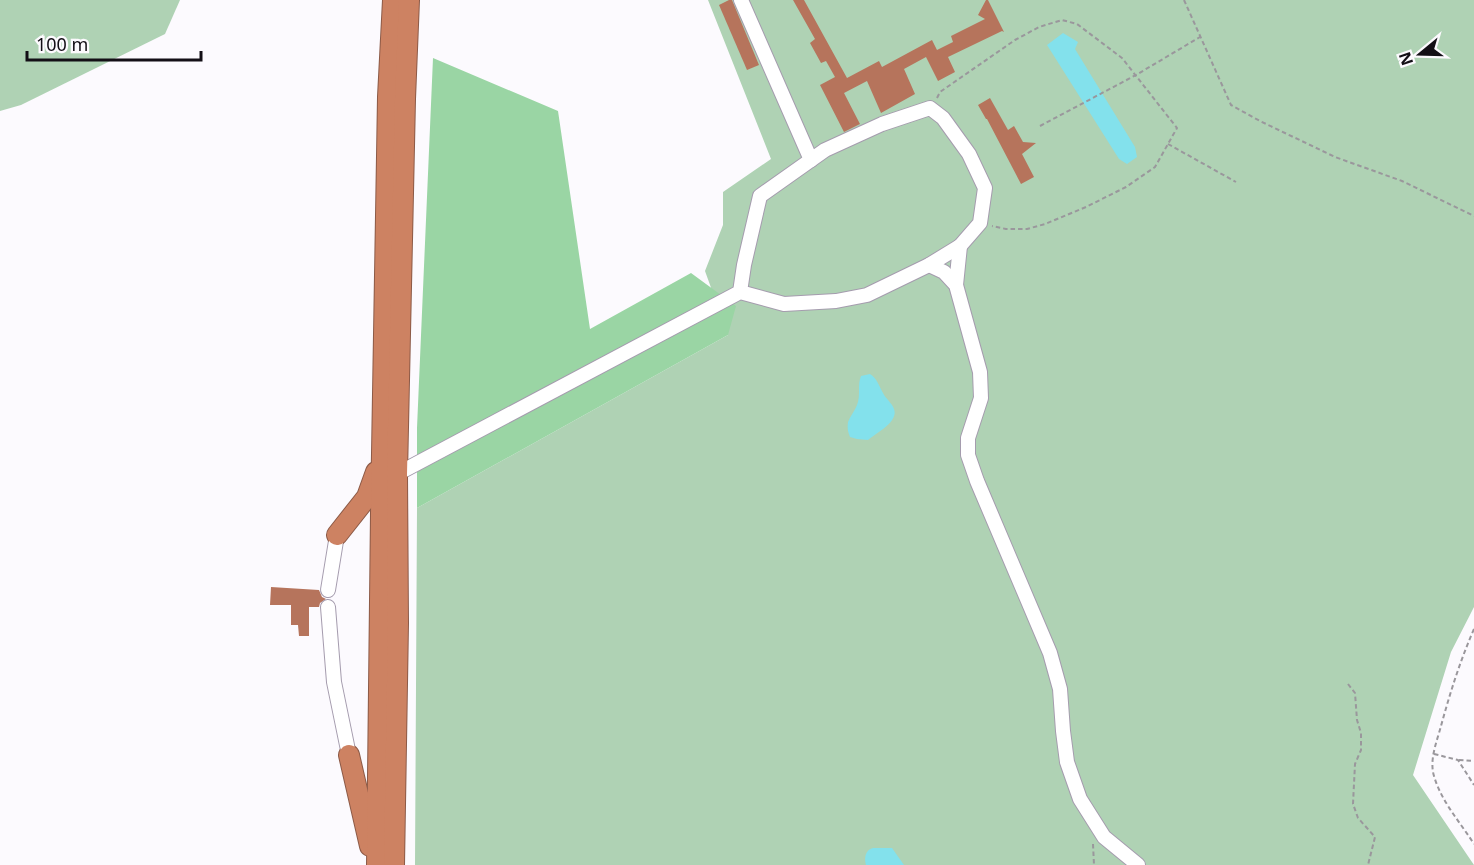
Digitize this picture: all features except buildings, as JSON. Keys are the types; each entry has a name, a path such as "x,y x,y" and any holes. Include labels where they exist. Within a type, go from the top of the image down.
{"highway":[{"path":"376,865 387,109 393,0"},
{"path":"394,865 398,474 405,99 410,0"},
{"path":"337,535 367,497 382,455"},
{"path":"349,755 376,865"}],"street":[{"path":"741,0 811,160"},
{"path":"398,474 740,291 784,304 836,301 867,295 929,266 960,246 980,223 985,188 969,154 943,118 930,108 882,124 825,150 760,196 740,291"},
{"path":"960,246 956,285 980,372 981,398 968,438 968,455 1050,653 1060,689 1067,762 1080,799 1104,837 1138,865"},
{"path":"929,266 944,272 956,285"},
{"path":"328,590 337,535"},
{"path":"328,607 334,682 349,755"}],"path":[{"path":"1184,0 1231,105 1335,157 1402,181 1474,216"},
{"path":"930,108 940,92 1016,40 1039,27 1062,20 1077,24 1122,58 1177,128 1155,167 1126,187 1076,211 1027,229 1006,229 980,223"},
{"path":"1040,126 1136,75 1201,36"},
{"path":"1168,144 1236,182"},
{"path":"1474,629 1451,691 1434,753 1433,773 1440,792 1474,844"},
{"path":"1348,684 1354,693 1361,733 1361,750 1355,764 1353,804 1358,818 1375,837 1368,865"},
{"path":"1434,753 1458,760 1474,761"},
{"path":"1458,760 1474,784"}],"green space":[{"path":"0,0 180,0 165,34 21,105 0,111"},
{"path":"708,0 1474,0 1474,607 1451,652 1413,775 1474,865 415,865 417,508 728,335 705,271 723,225 723,192 771,159"},
{"path":"433,58 558,111 590,329 691,273 736,306 728,335 417,508 417,428"}],"water":[{"path":"1063,33 1078,42 1075,49 1135,147 1137,157 1127,164 1119,159 1047,45"},
{"path":"870,374 892,405 895,414 890,423 868,440 857,439 850,437 848,422 858,401 861,376"},
{"path":"873,848 892,848 904,865 866,865 866,855"}]}
